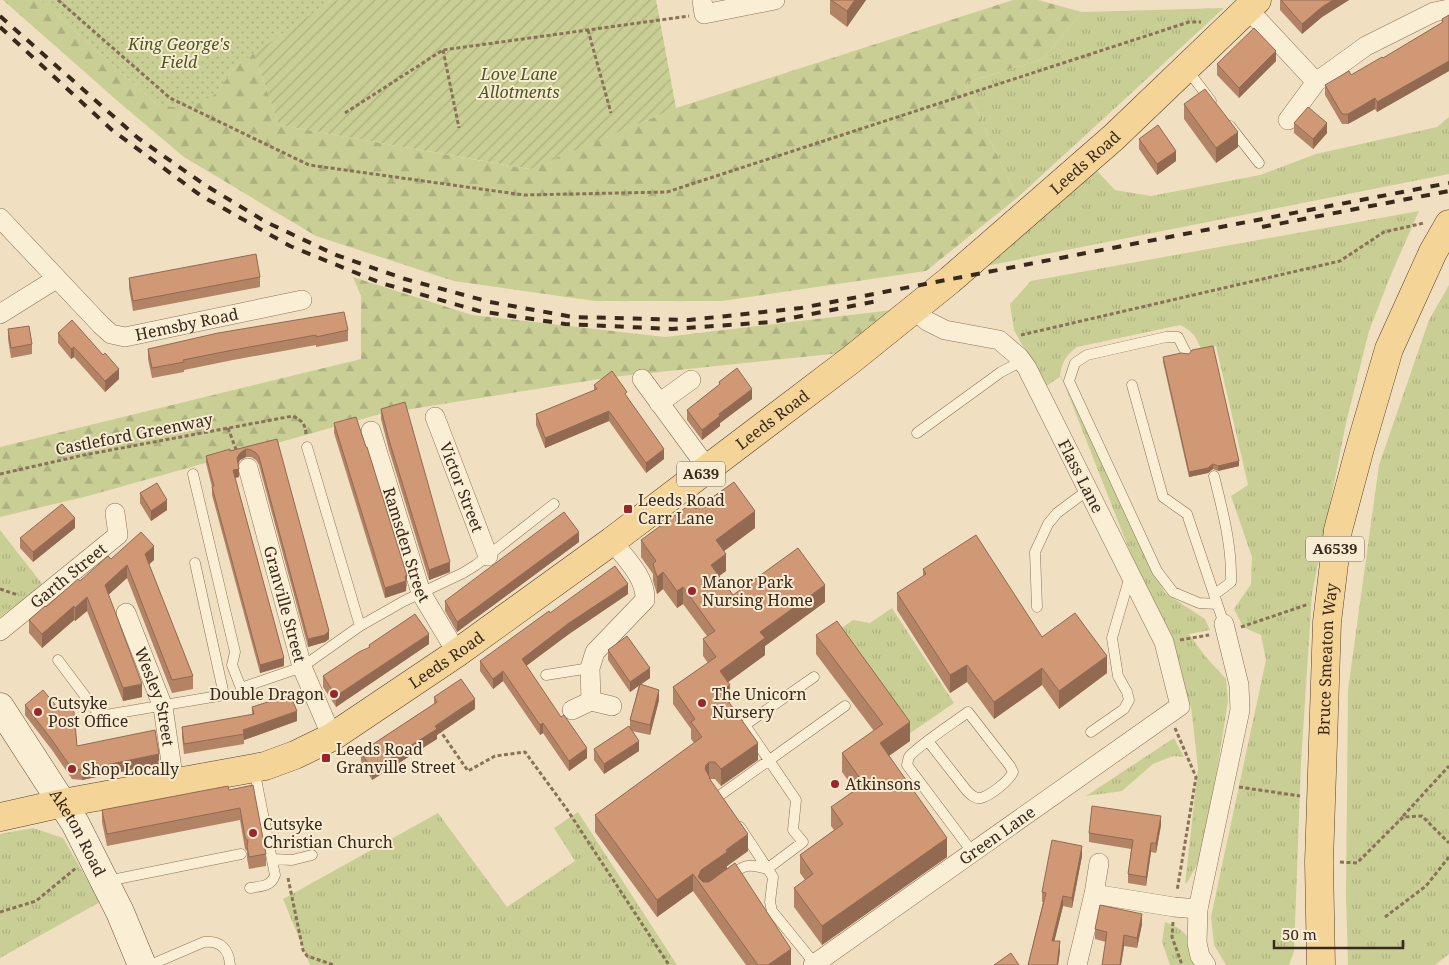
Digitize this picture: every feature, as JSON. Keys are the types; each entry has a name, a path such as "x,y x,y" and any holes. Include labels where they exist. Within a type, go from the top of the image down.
{"main road":[{"name":"Leeds Road","path":"63,803 254,768 295,755 332,737 456,653 612,541 915,309 1114,137 1252,4"},
{"name":"Bruce Smeaton Way","path":"1321,965 1319,862 1327,622 1338,530 1389,349 1433,252 1449,224"},
{"name":"Aketon Road","path":"0,707 63,803 105,881 142,965"},
{"name":"A639","path":"0,817 63,803"}],"street":[{"path":"703,7 775,0"},
{"path":"1252,4 1316,82"},
{"path":"1288,120 1316,82 1366,46 1434,12 1449,9"},
{"name":"Hemsby Road","path":"0,218 56,279 111,334 125,337 302,300"},
{"path":"0,314 56,279"},
{"name":"Flass Lane","path":"915,309 927,321 944,330 999,340 1019,356 1164,642 1175,710"},
{"path":"642,379 708,469"},
{"path":"659,402 690,380"},
{"name":"Victor Street","path":"435,417 488,556"},
{"name":"Ramsden Street","path":"371,431 421,593 456,653"},
{"name":"Granville Street","path":"248,468 302,667 332,737"},
{"name":"Garth Street","path":"0,631 118,535 115,513"},
{"path":"591,701 590,668 595,652 645,600 646,590 638,574 612,541"},
{"name":"Wesley Street","path":"126,613 164,706 174,783"},
{"path":"1206,965 1200,956 1197,943 1198,909 1240,710 1239,685 1224,624"},
{"path":"572,710 591,701 612,706"},
{"name":"Green Lane","path":"814,964 1175,710"},
{"path":"1077,965 1094,894 1099,863"},
{"path":"1094,894 1174,908 1198,909"}],"lane":[{"path":"1186,68 1259,163"},
{"path":"1186,353 1178,338 1166,337 1088,355 1075,363 1069,380 1157,571 1173,592 1199,602 1216,599 1231,582 1231,559 1226,525 1214,476"},
{"path":"917,433 1001,372 1022,361"},
{"path":"1132,385 1164,497 1187,514 1224,624"},
{"path":"307,447 360,626"},
{"path":"193,474 235,652 232,665 241,688 302,667 360,626 463,573 488,556 554,504"},
{"path":"1037,607 1035,552 1048,524 1057,513 1088,490"},
{"path":"58,660 100,716 224,695 195,563"},
{"path":"1091,732 1124,709 1129,700 1127,692 1118,676 1112,638 1131,575"},
{"path":"546,676 590,668"},
{"path":"767,868 803,842 793,830 796,800 744,725 814,677"},
{"path":"712,785 722,800 769,761 845,706"},
{"path":"928,741 967,791 974,797 981,798 1001,786 1013,772 968,712 928,741 909,758 907,765 972,853"},
{"path":"250,888 267,886 274,880 275,875 254,768"},
{"path":"735,820 773,877 770,902 772,911 814,964"},
{"path":"105,881 240,854"},
{"path":"273,859 292,860 312,855"},
{"path":"720,882 743,866 753,864 767,868"},
{"path":"150,965 204,942 219,944 225,948 230,965"}],"path":[{"path":"58,0 170,98 308,164 524,195 667,192 1190,22 1202,22 1217,37"},
{"path":"345,113 442,50 588,30 703,7"},
{"path":"588,30 611,113"},
{"path":"442,50 459,128"},
{"path":"999,340 1340,261 1384,232 1419,224"},
{"path":"228,428 292,416 302,420 305,425 307,447"},
{"name":"Castleford Greenway","path":"0,474 84,455 228,428 240,462 248,468"},
{"path":"1175,710 1196,777 1174,908 1172,937 1182,965"},
{"path":"436,725 468,771 495,756 525,752 566,808 668,965"},
{"path":"1339,853 1339,862 1357,863 1403,817 1449,766"},
{"path":"1224,785 1305,797"},
{"path":"1403,817 1422,816 1449,843"},
{"path":"0,912 36,901 91,855"},
{"path":"1385,917 1426,886 1449,857"}],"green space":[{"path":"3,0 40,0 159,106 214,95 237,65 254,53 279,125 529,169 676,108 1013,0 1038,0 1082,12 1043,59 964,83 1017,198 926,271 722,301 595,301 454,281 316,236 184,157"},
{"name":"King George's Field","path":"40,0 332,0 237,65 214,95 188,108 159,106"},
{"name":"Love Lane Allotments","path":"332,0 656,0 676,108 530,169 279,125 254,53"},
{"path":"1224,8 1017,198 964,83 1043,59 1082,12"},
{"path":"1449,117 1449,174 976,268 1096,170 1115,190 1151,196 1260,175 1316,154 1437,127"},
{"path":"1419,211 1369,331 1346,423 1312,594 1301,763 1294,951 1289,965 1226,965 1214,945 1211,917 1266,660 1261,635 1243,627 1234,609 1251,584 1252,557 1231,496 1248,485 1216,346 1201,349 1194,335 1180,325 1077,347 1065,359 1060,377 1045,387 1014,330 1010,304 1031,281"},
{"path":"353,277 472,315 665,337 901,309 841,353 612,377 380,414 88,496 0,517 0,447 361,359 361,296"},
{"path":"1449,285 1449,954 1435,965 1348,965 1346,896 1348,690 1379,465 1429,320"},
{"path":"1065,387 1165,593 1205,619 1210,630 1189,634 1205,656 1226,679 1228,701 1204,851 1185,884 1198,768 1191,707"},
{"path":"0,530 43,585 0,617"},
{"path":"892,608 954,703 909,734 837,631 853,620 870,623"},
{"path":"1174,738 1184,757 1173,756 1153,764 1122,791 1086,796"},
{"path":"578,812 677,965 310,965 283,899 438,813 507,907 575,861 554,828"},
{"path":"33,828 63,838 100,902 0,958 0,834"},
{"path":"1165,922 1185,933 1190,943 1195,965 1170,965 1162,942"}],"building":[{"path":"831,0 855,0 847,11"},
{"path":"1281,0 1333,0 1302,24"},
{"path":"1449,15 1449,61 1377,102 1375,98 1348,114 1342,114 1325,85 1349,71 1351,75 1383,58 1443,22 1442,19"},
{"path":"1254,28 1276,51 1239,88 1217,64"},
{"path":"1205,89 1238,132 1216,148 1184,104"},
{"path":"1308,107 1327,123 1313,139 1294,123"},
{"path":"1158,125 1176,151 1157,164 1139,139"},
{"path":"256,254 260,277 133,301 129,278"},
{"path":"344,312 348,330 233,350 152,368 148,349 218,333"},
{"path":"72,320 103,355 105,353 119,369 105,381 74,347 71,349 58,333"},
{"path":"29,326 32,344 11,348 8,329"},
{"path":"1213,346 1239,461 1218,466 1213,464 1208,468 1189,472 1163,357 1181,353 1189,354 1192,350"},
{"path":"737,368 752,389 719,414 720,416 702,430 687,410"},
{"path":"612,371 627,392 625,394 664,449 646,463 609,411 545,438 536,414 597,389 594,385"},
{"path":"405,402 450,562 429,570 381,409"},
{"path":"356,417 407,576 405,576 406,581 385,588 334,423"},
{"path":"277,439 329,631 325,635 308,639 259,457 256,453 246,449 237,458 239,469 233,470 284,658 260,665 212,487 214,486 206,456"},
{"path":"734,482 755,511 716,540 726,554 711,565 733,595 798,548 825,585 760,632 765,638 720,671 730,685 721,691 758,743 721,769 715,762 709,762 705,769 709,778 748,834 726,850 727,852 701,870 698,877 703,882 709,882 735,863 791,949 768,965 758,965 693,874 657,900 595,815 702,737 691,722 695,719 673,687 716,657 703,639 715,631 683,587 677,591 663,572 657,577 653,564 656,561 641,540 692,503 696,509"},
{"path":"157,483 167,500 151,511 140,493"},
{"path":"62,504 75,518 33,552 20,538"},
{"path":"564,512 579,532 457,622 445,601"},
{"path":"141,532 154,546 145,554 193,676 172,680 127,565 105,585 142,684 123,688 87,597 42,634 29,620 78,579 80,581 108,556 111,559"},
{"path":"976,535 1042,637 1075,613 1107,656 1059,691 1042,668 994,702 967,665 950,675 897,593 926,574 923,569"},
{"path":"615,566 628,584 569,623 522,659 561,717 564,715 587,748 569,761 543,723 540,725 503,671 493,679 480,661"},
{"path":"415,614 429,634 336,696 323,676 359,652 370,647 369,645"},
{"path":"837,621 910,722 880,743 947,838 822,926 794,888 813,874 800,855 843,824 831,807 864,784 842,753 883,724 816,635"},
{"path":"627,636 650,668 630,682 608,650"},
{"path":"461,679 475,699 435,726 437,729 372,770 361,752 437,702 434,697"},
{"path":"640,684 659,690 650,725 630,720"},
{"path":"43,690 57,707 65,701 74,712 77,746 155,730 159,754 82,770 72,769 25,705"},
{"path":"290,695 297,711 243,730 244,734 184,744 182,727 254,714 252,707"},
{"path":"629,726 639,741 604,764 594,749"},
{"path":"253,785 266,854 249,857 248,841 245,837 240,808 107,834 102,810 228,786 229,790"},
{"path":"1092,806 1161,816 1156,843 1151,843 1146,877 1128,874 1133,840 1089,833"},
{"path":"1052,840 1082,846 1072,898 1063,896 1052,941 1060,941 1057,965 1028,965 1046,893 1042,892"},
{"path":"1100,905 1142,914 1137,938 1124,935 1120,965 1102,965 1107,932 1095,929"},
{"path":"1011,953 1019,965 994,965"}],"railway":[{"path":"0,16 138,138 205,185 266,222 336,255 405,279 490,302 573,317 689,320 801,308 1449,183"},
{"path":"0,27 112,130 200,195 290,246 381,283 479,311 565,324 672,329 771,322 877,301"},
{"path":"1262,227 1449,191"}],"place":[{"name":"Leeds Road Carr Lane","path":"628,509"},
{"name":"Manor Park Nursing Home","path":"692,591"},
{"name":"Double Dragon","path":"334,694"},
{"name":"The Unicorn Nursery","path":"702,703"},
{"name":"Cutsyke Post Office","path":"38,712"},
{"name":"Leeds Road Granville Street","path":"326,758"},
{"name":"Shop Locally","path":"72,769"},
{"name":"Atkinsons","path":"835,784"},
{"name":"Cutsyke Christian Church","path":"253,833"}]}
